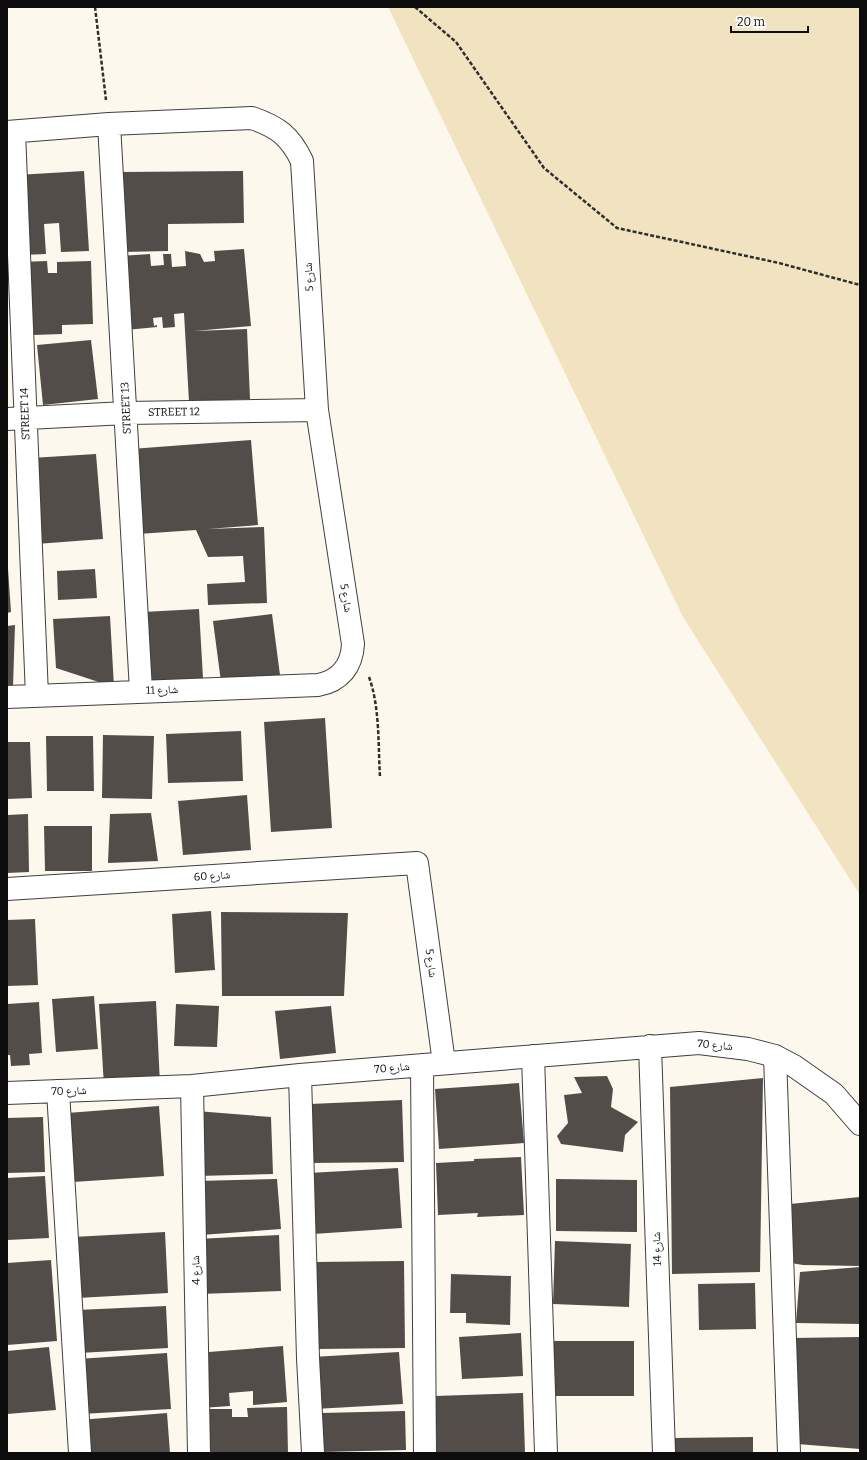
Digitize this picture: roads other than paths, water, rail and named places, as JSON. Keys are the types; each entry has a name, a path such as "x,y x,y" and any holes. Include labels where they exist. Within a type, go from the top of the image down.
{"street":[{"name":"شارع 5","path":"10,132 109,124 252,118 268,124 283,133 295,146 302,161 317,410 353,644 353,654 350,663 337,678 328,683 318,685"},
{"name":"STREET 13","path":"109,124 141,691"},
{"name":"STREET 14","path":"10,132 16,418 37,696"},
{"name":"STREET 12","path":"16,418 126,413 317,410"},
{"name":"شارع 11","path":"7,697 318,685"},
{"name":"شارع 5","path":"417,863 444,1063"},
{"name":"شارع 60","path":"7,889 417,863"},
{"name":"شارع 70","path":"7,1093 192,1086 300,1075 699,1043 748,1048 775,1056 794,1066 834,1094 860,1124"},
{"name":"شارع 14","path":"650,1046 664,1453"},
{"path":"533,1056 546,1453"},
{"path":"775,1056 789,1453"},
{"path":"422,1065 425,1453"},
{"path":"300,1075 308,1358 313,1453"},
{"name":"شارع 4","path":"192,1086 199,1453"},
{"path":"58,1091 80,1453"}]}
